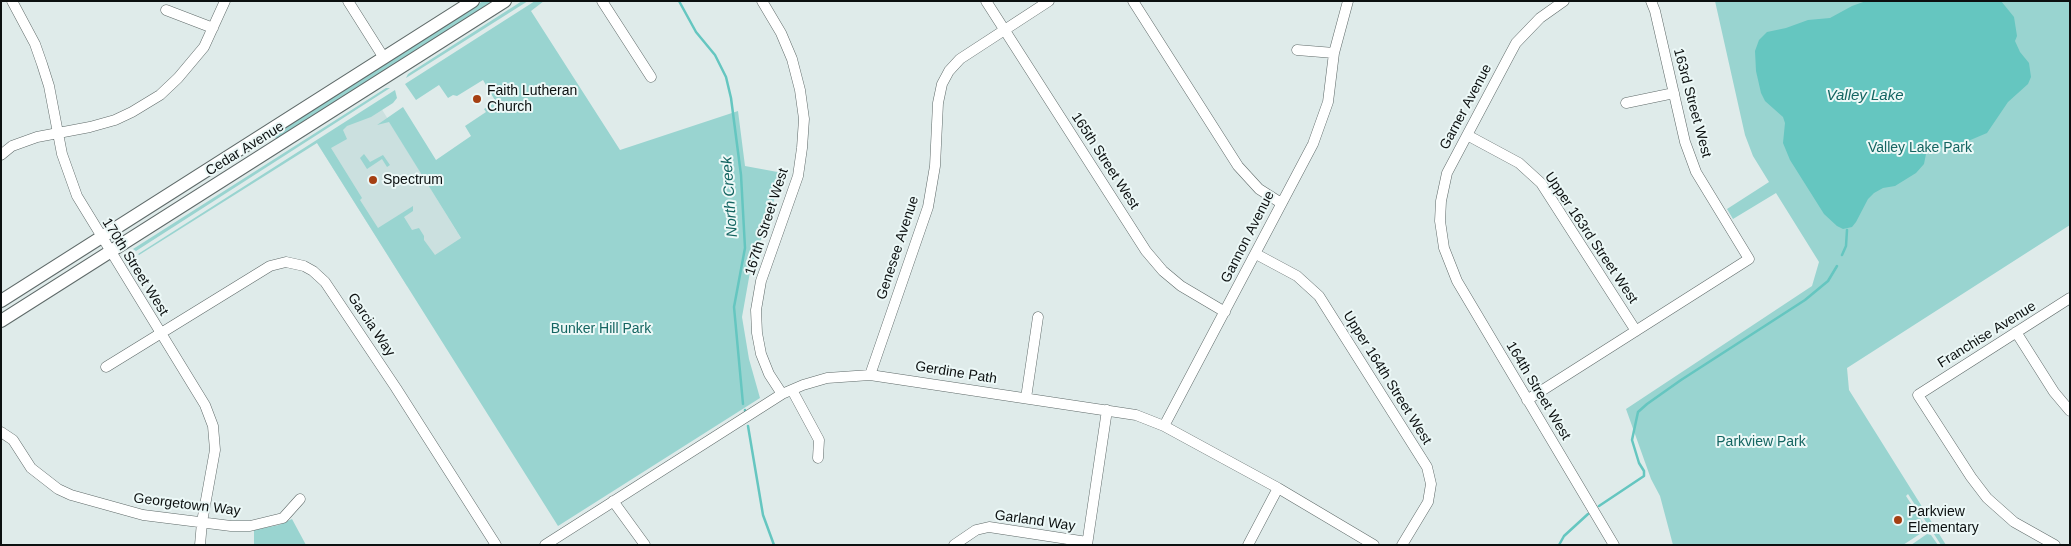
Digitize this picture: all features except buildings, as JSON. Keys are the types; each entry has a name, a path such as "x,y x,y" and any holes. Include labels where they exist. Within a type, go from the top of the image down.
{"main road":[{"name":"Cedar Avenue","path":"1,302 473,1"},
{"name":"Cedar Avenue","path":"1,321 505,1"}],"street":[{"name":"170th Street West","path":"12,1 35,44 42,64 62,154 74,189 101,238 205,405 213,426 215,450 202,522 200,545"},
{"path":"1,155 12,146 37,137 90,127 115,120 149,102 171,85 204,47 225,1"},
{"path":"348,1 384,58"},
{"path":"602,1 651,77"},
{"path":"764,4 775,1"},
{"name":"165th Street West","path":"986,1 1146,251 1163,271 1181,286 1225,312"},
{"name":"Genesee Avenue","path":"870,375 928,208 936,166 938,103 942,84 949,71 960,59 1049,1"},
{"path":"1133,1 1238,166 1259,189 1280,203"},
{"name":"Gannon Avenue","path":"1164,426 1256,254 1280,203 1313,144 1328,102 1334,53 1348,1"},
{"name":"Garner Avenue","path":"1444,248 1440,221 1447,173 1516,43 1540,18 1564,1"},
{"name":"163rd Street West","path":"1636,331 1749,259 1696,172 1685,142 1655,11 1651,1"},
{"name":"167th Street West","path":"764,4 781,33 792,59 800,90 804,119 798,176 761,281 756,310 757,333 761,354 769,374 787,392 819,440 818,458"},
{"path":"166,10 213,28"},
{"path":"1297,50 1334,53"},
{"path":"1626,103 1674,92"},
{"name":"Upper 163rd Street West","path":"1467,135 1519,163 1541,182 1636,331"},
{"name":"164th Street West","path":"1444,248 1457,281 1526,400 1614,545"},
{"name":"Upper 164th Street West","path":"1256,254 1297,276 1319,296 1426,466 1431,484 1428,502 1402,545"},
{"name":"Garcia Way","path":"106,367 270,266 277,263 292,263 313,271 325,282 396,388 496,545"},
{"name":"Franchise Avenue","path":"2055,545 2014,522 1987,498 1971,478 1918,395 2070,298"},
{"path":"1026,398 1038,317"},
{"path":"1526,400 1636,331"},
{"path":"2016,332 2054,392 2070,411"},
{"name":"Gerdine Path","path":"545,545 787,392 802,385 828,378 870,375 1136,415 1164,426 1278,488 1374,545"},
{"path":"1087,544 1107,410"},
{"name":"Georgetown Way","path":"1,432 12,440 35,472 58,490 143,515 241,526 268,523 283,518 300,499"},
{"path":"1248,545 1278,488"},
{"path":"613,501 644,545"},
{"name":"Garland Way","path":"954,545 976,530 989,527 1087,544"}],"shaded area":[{"path":"378,103 467,248 407,286 317,143"}],"green space":[{"path":"483,1 494,1 277,140 274,135"},
{"path":"522,1 528,1 406,78 408,74"},
{"name":"Bunker Hill Park","path":"535,1 544,1 531,11 620,150 738,111 745,166 783,173 750,272 742,317 749,359 760,398 558,526 317,143 138,254 395,90 397,98 393,103 371,117 347,126 343,130 347,139 331,148 378,228 413,206 413,211 404,217 412,230 419,228 424,236 424,240 435,255 461,238 389,122 377,125 403,107 436,160 471,136 465,126 486,112 484,109 496,102 483,80 457,96 453,95 448,98 439,85 416,100 405,84"},
{"name":"Valley Lake Park","path":"1715,1 2070,1 2070,225 1847,368 1849,390 1946,545 1941,545 1908,494 1906,496 1926,527 1926,530 1903,545 1673,545 1660,496 1651,479 1626,409 1812,286 1819,262 1776,193 1733,219 1727,209 1769,182 1753,156 1745,135"},
{"path":"386,88 390,88 136,251 133,249"},
{"path":"364,154 370,162 383,155 390,165 387,167 382,159 367,169 360,158"},
{"path":"292,519 306,545 254,545 254,530 279,525"},
{"path":"1927,534 1931,535 1938,545 1911,545"}],"water":[{"name":"Valley Lake","path":"1866,1 2001,1 2014,17 2017,36 2015,41 2020,52 2029,63 2031,77 2028,84 2008,102 1987,133 1961,144 1930,149 1926,154 1924,164 1916,173 1895,186 1883,188 1874,193 1868,199 1852,227 1843,229 1824,214 1790,160 1783,143 1785,123 1783,117 1765,101 1761,93 1756,71 1755,51 1759,40 1767,32 1808,20 1830,18"}],"waterway":[{"name":"North Creek","path":"679,1 696,32 715,55 726,77 731,98 741,175 745,248 734,307 743,404"},
{"path":"1842,255 1846,246 1847,230"},
{"path":"1599,506 1644,476 1644,471 1639,463 1632,440 1638,412 1681,380 1805,300 1828,281 1837,266"},
{"name":"North Creek","path":"748,426 763,515 774,545"},
{"path":"1559,545 1564,536 1588,514"}],"place":[{"name":"Faith Lutheran Church","path":"477,99"},
{"name":"Spectrum","path":"373,180"},
{"name":"Parkview Elementary","path":"1898,520"}],"park label":[{"name":"Parkview Park","path":"1761,442"}]}
